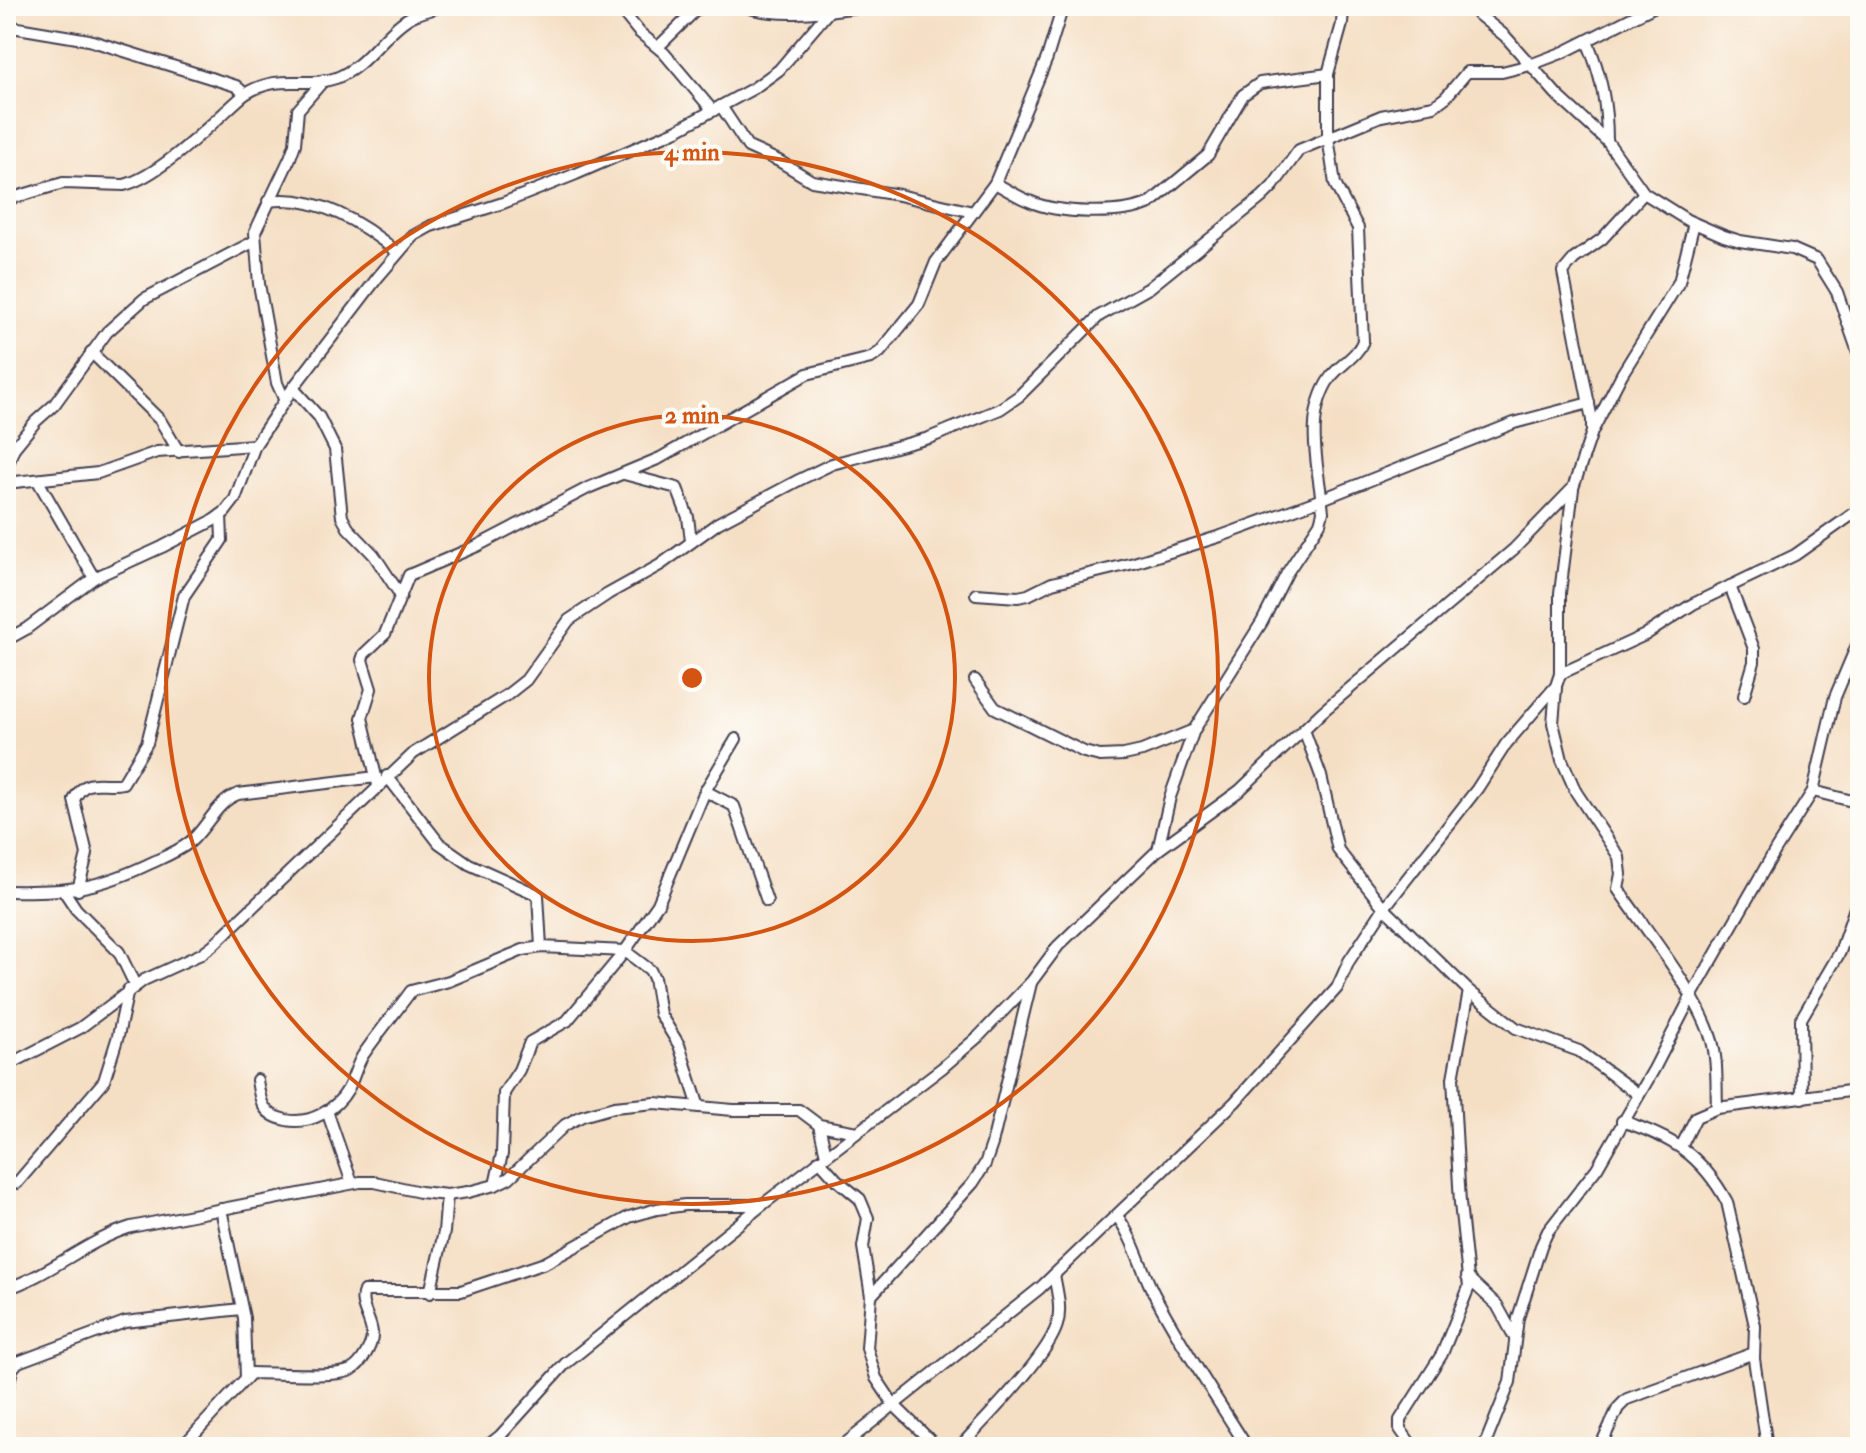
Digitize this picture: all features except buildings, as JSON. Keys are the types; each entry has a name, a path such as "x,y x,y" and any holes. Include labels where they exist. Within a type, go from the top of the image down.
{"street":[{"path":"6,200 63,183 134,183 179,151 256,87 285,80 324,80 343,75 375,51 404,20 442,6"},
{"path":"618,6 639,32 658,47 717,108 748,147 812,181 899,195 973,212"},
{"path":"658,47 700,6"},
{"path":"744,6 769,12 829,11 866,6"},
{"path":"541,947 538,895 469,864 439,843 380,779 362,718 371,689 362,660 364,654 385,634 409,575 413,572 477,546 588,488 660,458 807,374 871,358 880,352 919,304 936,262 995,183 1047,58 1063,6"},
{"path":"1158,850 1170,797 1194,730 1320,523 1322,499 1315,413 1331,377 1360,350 1364,333 1358,228 1335,184 1328,137 1328,74 1342,24 1343,6"},
{"path":"1468,6 1498,29 1558,96 1607,141 1644,193 1694,223 1740,241 1792,249 1817,260 1828,273 1837,292 1860,358"},
{"path":"6,1001 8,1064 80,1028 131,988 213,945 380,779 414,753 526,680 569,620 660,565 718,523 832,464 929,438 1000,409 1019,396 1099,316 1149,288 1262,197 1299,150 1381,116 1434,106 1467,72 1502,72 1530,65 1587,41 1655,6"},
{"path":"6,640 26,629 94,578 162,547 221,515 235,499 255,445 293,388 398,253 422,230 576,174 677,130 754,88 779,70 829,11"},
{"path":"6,26 89,40 236,86 245,94"},
{"path":"1587,41 1602,80 1607,108 1607,141"},
{"path":"995,183 1030,202 1054,207 1097,211 1142,207 1208,155 1243,95 1251,88 1260,83 1328,74"},
{"path":"285,401 275,375 259,284 255,232 295,144 298,110 324,80"},
{"path":"1592,432 1563,272 1574,259 1602,239 1644,193"},
{"path":"268,201 302,199 373,232 398,253"},
{"path":"1694,223 1679,282 1622,374 1592,432 1573,488 1560,593 1560,674 1556,686 1554,734 1576,792 1619,857 1621,874 1618,889 1691,997 1712,1041 1717,1108"},
{"path":"6,469 14,448 54,405 107,332 144,299 255,241"},
{"path":"91,352 160,420 179,452"},
{"path":"293,388 328,432 335,449 342,517 348,528 374,555 401,596"},
{"path":"976,594 1028,595 1052,583 1134,563 1221,536 1522,420 1589,403"},
{"path":"6,483 98,473 157,452 255,445"},
{"path":"622,473 677,488 688,517 691,541"},
{"path":"38,481 94,578"},
{"path":"486,1447 500,1436 565,1364 979,1036 1032,981 1058,946 1158,850 1239,791 1304,730 1514,549 1573,488"},
{"path":"1560,674 1645,635 1693,604 1807,548 1860,509"},
{"path":"78,890 87,854 74,800 77,793 93,783 123,783 147,743 184,596 222,540 221,515"},
{"path":"1730,586 1754,649 1754,662 1744,696"},
{"path":"1484,1447 1507,1390 1521,1304 1541,1246 1548,1231 1590,1179 1776,849 1813,791 1835,697 1860,638"},
{"path":"975,680 995,708 1084,752 1100,756 1142,751 1194,730"},
{"path":"841,1447 1054,1275 1235,1102 1337,988 1349,961 1384,908 1477,789 1506,744 1556,686"},
{"path":"1304,730 1321,776 1338,850 1384,908 1469,991 1516,1028 1579,1051 1638,1094"},
{"path":"495,1185 502,1154 504,1093 519,1070 530,1042 567,1021 625,951 658,904 705,791 736,739"},
{"path":"6,891 78,890 124,876 183,847 231,797 380,779"},
{"path":"705,791 734,806 767,901"},
{"path":"1813,791 1856,802 1860,807"},
{"path":"1802,1098 1801,1019 1840,952 1858,899 1860,879"},
{"path":"17,1183 104,1081 131,988 119,952 76,909 64,891"},
{"path":"257,1080 260,1101 268,1114 282,1119 305,1120 327,1111 347,1091 361,1057 411,991 449,981 523,950 541,947 625,951 650,970 654,978 660,1014 679,1045 699,1107"},
{"path":"871,1296 973,1183 985,1164 1032,981"},
{"path":"1413,1447 1400,1429 1400,1420 1449,1340 1467,1295 1453,1078 1469,991"},
{"path":"1681,1147 1696,1117 1717,1108 1857,1090"},
{"path":"6,1289 49,1272 112,1233 221,1209 352,1183 375,1182 447,1195 495,1185 521,1169 565,1125 582,1116 614,1107 655,1103 733,1110 799,1110 819,1125 857,1132"},
{"path":"327,1111 352,1183"},
{"path":"1622,1121 1649,1130 1681,1147 1719,1187 1727,1202 1755,1326 1754,1353 1767,1447"},
{"path":"819,1125 822,1158 837,1180 866,1208 868,1218 863,1247 871,1296 867,1348 876,1378 894,1405 937,1447"},
{"path":"430,1293 444,1232 447,1195"},
{"path":"182,1447 251,1373 350,1370 356,1366 371,1344 372,1336 362,1302 364,1291 461,1291 545,1263 629,1217 657,1209 685,1205 762,1205"},
{"path":"221,1209 241,1309 246,1378"},
{"path":"1117,1216 1184,1348 1247,1447"},
{"path":"960,1447 1052,1337 1058,1322 1059,1305 1054,1275"},
{"path":"1467,1277 1497,1305 1515,1338"},
{"path":"6,1396 12,1369 18,1362 125,1322 241,1309"},
{"path":"1600,1447 1618,1408 1627,1399 1754,1353"}]}
